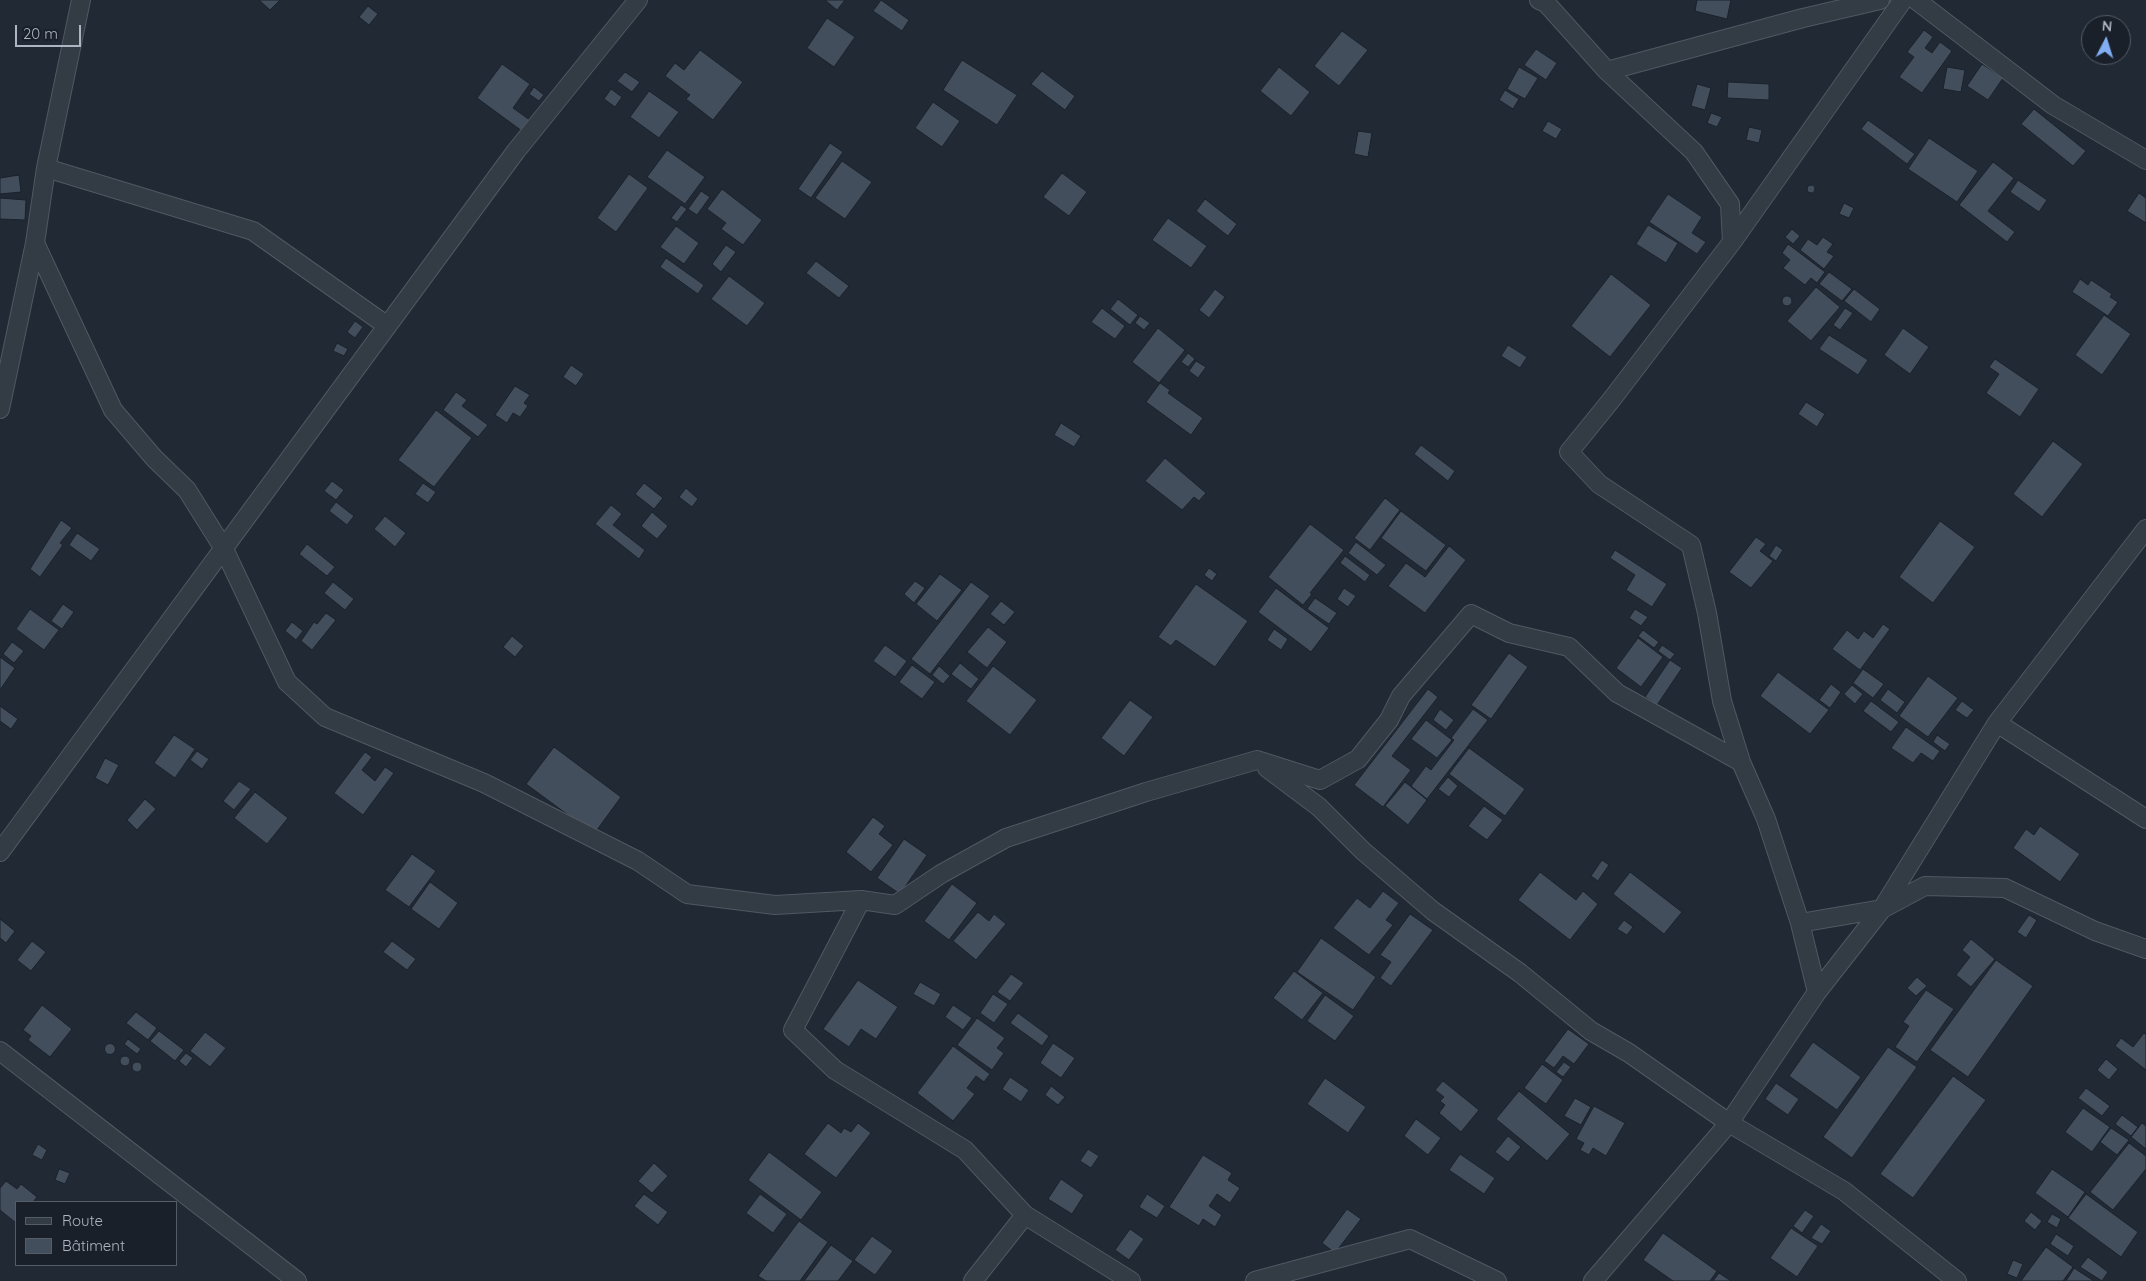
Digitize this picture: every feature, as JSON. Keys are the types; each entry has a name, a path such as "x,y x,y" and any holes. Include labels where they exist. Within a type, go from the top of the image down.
{"street":[{"path":"0,409 35,243 46,168 81,0"},
{"path":"0,852 224,549 386,325 516,151 638,0"},
{"path":"1539,0 1546,3 1607,71 1694,152 1730,204 1732,242"},
{"path":"1607,71 1803,18 1880,0"},
{"path":"1817,992 1800,923 1766,819 1741,762 1722,701 1707,613 1691,545 1599,484 1569,452 1732,242 1903,0"},
{"path":"1916,0 2053,105 2146,160"},
{"path":"46,168 254,231 386,325"},
{"path":"35,243 112,410 154,458 187,490 224,549 287,682 325,716 484,783 638,861 687,894 775,905 861,900 895,905 941,874 1006,838 1146,792 1257,760 1320,780 1358,759 1389,720 1401,696 1471,614 1509,633 1569,647 1617,693 1741,762"},
{"path":"1592,1281 1729,1123 1817,992 1882,909 1997,723 2146,529"},
{"path":"1997,723 2146,819"},
{"path":"1257,760 1318,807 1363,851 1432,911 1520,973 1591,1031 1629,1052 1729,1123 1844,1191 1957,1281"},
{"path":"1800,923 1882,909 1925,886 2005,888 2095,931 2146,949"},
{"path":"861,900 793,1030 835,1070 965,1150 1025,1214 1131,1281"},
{"path":"0,1051 297,1281"},
{"path":"973,1281 1025,1214"},
{"path":"1255,1281 1410,1239 1497,1281"}],"building":[{"path":"259,0 280,0 270,10"},
{"path":"825,0 845,0 837,10"},
{"path":"881,0 909,20 902,31 873,11"},
{"path":"1697,0 1731,0 1727,19 1695,11"},
{"path":"368,6 378,14 369,25 359,17"},
{"path":"827,18 855,37 834,67 807,48"},
{"path":"1924,30 1933,37 1925,48 1932,53 1940,42 1952,51 1922,93 1899,77 1914,57 1907,52"},
{"path":"1342,31 1368,50 1339,86 1314,66"},
{"path":"1536,49 1557,63 1546,80 1524,65"},
{"path":"700,50 743,82 713,120 686,99 690,95 665,76 675,63 684,70"},
{"path":"962,60 1017,95 997,125 943,90"},
{"path":"502,64 530,84 513,108 530,120 522,131 477,98"},
{"path":"1982,64 2003,78 1988,100 1967,86"},
{"path":"1279,67 1310,92 1291,116 1260,91"},
{"path":"1519,67 1538,78 1525,99 1507,89"},
{"path":"1947,67 1965,70 1961,92 1943,89"},
{"path":"1042,71 1075,96 1065,110 1031,84"},
{"path":"625,72 640,82 632,92 617,81"},
{"path":"1728,82 1769,84 1769,100 1727,98"},
{"path":"1697,84 1711,88 1705,110 1691,106"},
{"path":"534,87 544,95 539,101 529,94"},
{"path":"611,89 622,97 615,107 604,99"},
{"path":"1505,90 1519,99 1513,109 1499,100"},
{"path":"649,91 679,112 659,138 630,117"},
{"path":"933,102 960,121 942,147 915,128"},
{"path":"2034,109 2086,151 2073,166 2021,124"},
{"path":"1711,113 1722,117 1717,127 1707,123"},
{"path":"1868,120 1915,154 1907,164 1861,129"},
{"path":"1548,121 1562,129 1556,139 1542,131"},
{"path":"1749,127 1762,130 1759,143 1746,140"},
{"path":"1358,131 1372,133 1368,157 1354,154"},
{"path":"1929,138 1978,171 1957,202 1908,169"},
{"path":"830,143 843,152 811,198 798,189"},
{"path":"667,150 705,177 685,204 647,177"},
{"path":"842,161 872,182 845,219 815,198"},
{"path":"1993,162 2014,178 1988,211 2015,232 2007,242 1959,205"},
{"path":"1062,173 1087,192 1069,216 1043,197"},
{"path":"629,174 648,188 616,232 597,218"},
{"path":"19,175 21,192 0,194 0,178"},
{"path":"2018,180 2047,200 2039,212 2010,192"},
{"path":"1811,185 1815,189 1811,193 1807,189"},
{"path":"722,189 762,220 743,245 721,229 726,223 707,209"},
{"path":"701,191 710,197 697,215 688,209"},
{"path":"2139,193 2146,198 2146,223 2127,211"},
{"path":"1668,194 1702,217 1692,233 1706,242 1697,254 1649,222"},
{"path":"0,198 26,200 25,220 0,219"},
{"path":"1205,199 1237,224 1228,236 1196,211"},
{"path":"1844,203 1854,208 1849,218 1839,214"},
{"path":"681,205 687,209 677,222 671,218"},
{"path":"1168,218 1207,246 1191,268 1152,240"},
{"path":"1648,225 1678,243 1666,263 1636,244"},
{"path":"676,226 699,243 684,264 660,247"},
{"path":"1792,229 1800,236 1793,244 1785,237"},
{"path":"1823,237 1833,244 1827,252 1834,256 1824,269 1800,250 1808,239 1817,245"},
{"path":"1788,244 1825,272 1817,283 1811,278 1805,285 1783,268 1790,260 1782,253"},
{"path":"726,245 736,252 721,272 712,264"},
{"path":"666,258 704,285 698,294 660,267"},
{"path":"816,261 849,286 839,298 806,273"},
{"path":"1829,272 1852,289 1842,301 1819,284"},
{"path":"1611,274 1651,305 1610,357 1571,326"},
{"path":"729,276 765,303 747,326 711,299"},
{"path":"2080,279 2088,285 2091,280 2112,294 2110,297 2118,302 2108,316 2072,292"},
{"path":"1816,287 1840,307 1811,341 1787,321"},
{"path":"1215,289 1225,297 1209,318 1199,310"},
{"path":"1854,289 1880,309 1871,322 1844,301"},
{"path":"1785,296 1789,296 1792,301 1791,305 1785,306 1782,303 1782,299"},
{"path":"1118,299 1138,315 1130,325 1110,309"},
{"path":"1102,308 1125,326 1115,339 1091,322"},
{"path":"1845,308 1853,313 1840,330 1833,325"},
{"path":"2104,315 2131,334 2102,375 2075,355"},
{"path":"1140,316 1150,323 1144,330 1135,323"},
{"path":"355,321 363,327 355,338 347,332"},
{"path":"1158,328 1185,350 1159,383 1132,362"},
{"path":"1903,328 1929,347 1910,374 1884,355"},
{"path":"1829,335 1868,360 1858,375 1819,349"},
{"path":"337,343 348,349 344,356 333,351"},
{"path":"1508,345 1527,357 1520,368 1501,356"},
{"path":"1188,353 1195,359 1188,367 1181,362"},
{"path":"1995,359 2039,389 2020,417 1986,393 1999,374 1989,367"},
{"path":"1196,361 1206,367 1198,378 1189,371"},
{"path":"571,365 584,374 576,386 563,377"},
{"path":"1160,383 1170,390 1168,393 1203,418 1191,435 1146,402"},
{"path":"515,386 530,395 524,403 528,406 520,417 513,413 507,423 495,415"},
{"path":"456,392 467,400 462,406 488,425 478,437 443,410"},
{"path":"1806,402 1825,414 1817,427 1798,414"},
{"path":"436,410 472,438 434,487 398,460"},
{"path":"1061,423 1081,436 1074,447 1054,435"},
{"path":"2053,441 2083,464 2042,517 2013,494"},
{"path":"1421,445 1455,471 1448,481 1414,454"},
{"path":"1165,458 1206,493 1199,501 1194,497 1182,510 1145,481"},
{"path":"332,481 344,490 336,500 324,491"},
{"path":"423,483 436,492 428,503 415,494"},
{"path":"644,483 663,498 654,509 635,494"},
{"path":"686,488 698,499 692,507 679,497"},
{"path":"1385,498 1400,510 1370,550 1354,538"},
{"path":"336,502 354,516 347,525 329,511"},
{"path":"611,505 622,514 613,525 645,550 639,559 595,524"},
{"path":"1401,511 1446,545 1426,571 1381,538"},
{"path":"652,512 668,526 657,539 641,526"},
{"path":"385,516 406,533 395,547 374,529"},
{"path":"61,520 72,528 60,543 63,545 40,577 30,569"},
{"path":"1940,521 1975,547 1933,603 1899,577"},
{"path":"1310,524 1344,550 1310,593 1312,594 1303,605 1268,577"},
{"path":"77,533 100,549 91,561 69,545"},
{"path":"1756,537 1766,544 1760,551 1773,561 1751,588 1729,572"},
{"path":"1356,542 1386,565 1377,575 1348,553"},
{"path":"307,544 335,567 327,576 299,554"},
{"path":"1776,545 1783,550 1776,561 1769,556"},
{"path":"1449,546 1466,560 1425,613 1388,586 1406,563 1425,577"},
{"path":"1615,550 1667,584 1652,607 1626,590 1635,575 1610,558"},
{"path":"1345,556 1370,575 1365,582 1340,563"},
{"path":"1209,568 1217,574 1212,581 1204,575"},
{"path":"940,574 962,590 937,621 916,604"},
{"path":"915,581 925,588 914,603 904,594"},
{"path":"333,582 354,599 345,610 324,593"},
{"path":"971,582 990,596 930,674 911,659"},
{"path":"1196,584 1248,621 1215,667 1176,640 1171,646 1158,637"},
{"path":"1276,588 1329,628 1311,652 1258,612"},
{"path":"1344,588 1356,596 1348,607 1337,599"},
{"path":"1315,598 1337,613 1329,624 1307,609"},
{"path":"1001,601 1015,612 1004,625 990,614"},
{"path":"63,604 74,612 62,629 51,621"},
{"path":"30,609 59,630 44,650 16,629"},
{"path":"1635,609 1648,617 1641,626 1629,618"},
{"path":"326,613 336,620 312,650 301,641 314,622 317,624"},
{"path":"292,622 303,631 296,640 285,631"},
{"path":"1883,624 1890,629 1860,670 1832,649 1847,630 1858,639 1864,631 1873,638"},
{"path":"988,627 1007,642 987,668 967,652"},
{"path":"1274,629 1288,639 1281,650 1267,640"},
{"path":"1643,630 1659,642 1654,648 1638,636"},
{"path":"512,636 524,646 515,657 503,647"},
{"path":"1638,638 1663,657 1641,687 1616,668"},
{"path":"12,642 24,651 14,663 3,654"},
{"path":"885,645 907,661 895,677 873,661"},
{"path":"1662,645 1675,654 1670,660 1658,651"},
{"path":"1509,653 1528,667 1491,719 1471,705"},
{"path":"0,657 15,668 0,690"},
{"path":"1670,660 1682,668 1657,705 1645,697"},
{"path":"960,663 979,679 971,689 951,674"},
{"path":"912,665 935,682 922,699 899,682"},
{"path":"939,666 950,676 943,684 932,675"},
{"path":"993,666 1037,700 1010,735 966,701"},
{"path":"1863,669 1884,684 1873,698 1853,683"},
{"path":"1778,672 1829,710 1810,734 1760,696"},
{"path":"1928,676 1958,698 1928,737 1899,716"},
{"path":"1831,684 1841,692 1830,708 1819,700"},
{"path":"1852,685 1863,694 1855,704 1844,694"},
{"path":"1428,689 1438,697 1392,756 1411,770 1383,807 1354,785"},
{"path":"1888,689 1905,702 1897,713 1880,700"},
{"path":"1130,700 1153,717 1124,756 1101,738"},
{"path":"1871,701 1899,722 1891,732 1863,711"},
{"path":"1962,701 1974,710 1967,718 1955,710"},
{"path":"0,706 18,719 11,729 0,721"},
{"path":"1440,709 1454,720 1446,730 1433,720"},
{"path":"1473,709 1488,720 1427,799 1411,786 1426,766 1431,770 1454,740 1451,738"},
{"path":"1426,720 1452,740 1437,758 1411,739"},
{"path":"1906,727 1940,751 1933,761 1921,753 1913,763 1891,748"},
{"path":"174,735 195,749 175,778 154,763"},
{"path":"1937,735 1950,744 1945,751 1933,742"},
{"path":"554,747 621,797 594,834 526,784"},
{"path":"1469,748 1525,789 1505,816 1449,774"},
{"path":"197,751 209,759 202,769 190,760"},
{"path":"365,752 372,757 362,770 375,781 385,767 394,773 363,815 334,793"},
{"path":"105,758 119,765 108,785 95,778"},
{"path":"1448,777 1458,786 1449,797 1438,789"},
{"path":"239,781 251,789 234,810 223,801"},
{"path":"1405,782 1427,800 1408,825 1385,806"},
{"path":"255,792 288,818 267,844 234,818"},
{"path":"145,799 156,809 137,830 127,820"},
{"path":"1484,806 1503,820 1487,840 1468,826"},
{"path":"873,817 885,826 879,834 893,845 871,872 846,852"},
{"path":"2040,826 2080,854 2060,882 2013,848 2026,829 2034,835"},
{"path":"904,839 927,855 900,894 877,878"},
{"path":"412,854 436,871 409,907 385,890"},
{"path":"1602,860 1609,865 1598,881 1591,876"},
{"path":"1540,872 1576,900 1583,891 1598,904 1570,940 1518,900"},
{"path":"1630,872 1682,912 1664,934 1613,894"},
{"path":"430,882 458,903 439,929 411,909"},
{"path":"952,884 977,903 949,940 924,921"},
{"path":"1383,891 1399,903 1386,920 1393,925 1369,955 1333,928 1357,898 1370,908"},
{"path":"978,912 989,921 994,914 1006,924 976,960 953,941"},
{"path":"1410,914 1433,930 1391,986 1380,978 1391,962 1380,955"},
{"path":"2029,915 2037,920 2026,938 2017,932"},
{"path":"0,919 15,931 6,943 0,938"},
{"path":"1624,920 1633,927 1627,935 1617,929"},
{"path":"1321,938 1376,977 1353,1010 1297,972"},
{"path":"1971,939 1995,959 1971,987 1956,975 1970,957 1962,950"},
{"path":"32,941 46,952 31,971 17,960"},
{"path":"392,941 416,959 407,970 383,952"},
{"path":"1996,960 2033,986 1968,1077 1930,1050"},
{"path":"1294,971 1323,993 1302,1020 1273,998"},
{"path":"1011,974 1024,983 1010,1001 997,992"},
{"path":"1917,977 1927,986 1916,996 1907,988"},
{"path":"858,980 898,1007 876,1039 861,1029 849,1047 823,1029"},
{"path":"920,982 941,994 934,1006 913,994"},
{"path":"1926,990 1954,1009 1917,1062 1895,1047 1909,1026 1903,1022"},
{"path":"993,994 1008,1004 994,1023 980,1013"},
{"path":"1325,995 1354,1016 1335,1041 1307,1021"},
{"path":"42,1005 72,1029 50,1057 28,1040 31,1036 23,1030"},
{"path":"953,1005 972,1018 963,1030 945,1017"},
{"path":"136,1012 157,1028 148,1040 126,1023"},
{"path":"1018,1013 1049,1036 1042,1046 1010,1023"},
{"path":"977,1018 1005,1038 997,1048 1004,1053 992,1070 957,1045"},
{"path":"1568,1029 1589,1044 1574,1064 1563,1056 1554,1068 1544,1061"},
{"path":"159,1031 184,1050 175,1061 150,1041"},
{"path":"205,1032 226,1048 210,1067 190,1051"},
{"path":"2144,1033 2146,1035 2146,1070 2115,1046 2121,1038 2133,1047"},
{"path":"128,1039 141,1049 137,1054 124,1044"},
{"path":"1813,1042 1861,1077 1837,1110 1789,1076"},
{"path":"1053,1043 1075,1058 1061,1078 1040,1063"},
{"path":"108,1044 112,1044 115,1049 114,1053 108,1054 105,1051 105,1047"},
{"path":"953,1046 990,1074 984,1082 976,1076 967,1088 975,1094 953,1121 917,1093"},
{"path":"1888,1047 1917,1067 1852,1158 1823,1137"},
{"path":"186,1053 193,1058 186,1067 179,1061"},
{"path":"123,1056 127,1056 130,1061 129,1065 123,1066 120,1063 120,1059"},
{"path":"2106,1059 2118,1069 2109,1080 2097,1070"},
{"path":"137,1062 142,1067 137,1072 132,1067"},
{"path":"1564,1062 1571,1067 1563,1077 1556,1072"},
{"path":"1542,1064 1563,1080 1546,1104 1524,1088"},
{"path":"1953,1076 1986,1100 1913,1198 1880,1174"},
{"path":"1010,1077 1029,1090 1021,1102 1002,1089"},
{"path":"1325,1078 1366,1107 1348,1133 1307,1104"},
{"path":"1443,1081 1479,1110 1461,1132 1439,1113 1445,1105 1440,1101 1444,1097 1435,1090"},
{"path":"1776,1083 1799,1099 1788,1115 1765,1099"},
{"path":"1051,1086 1065,1097 1058,1105 1045,1095"},
{"path":"2086,1088 2110,1106 2102,1116 2078,1098"},
{"path":"1519,1091 1570,1134 1547,1161 1496,1119"},
{"path":"1575,1098 1591,1107 1581,1125 1564,1116"},
{"path":"1594,1106 1625,1123 1606,1156 1593,1148 1589,1155 1580,1150 1584,1143 1576,1139"},
{"path":"2083,1108 2110,1127 2092,1152 2065,1132"},
{"path":"2122,1115 2138,1127 2131,1136 2115,1124"},
{"path":"1416,1119 1441,1138 1428,1155 1404,1136"},
{"path":"828,1123 841,1133 844,1128 851,1132 858,1123 871,1133 836,1178 804,1154"},
{"path":"2142,1123 2146,1126 2146,1149 2131,1137"},
{"path":"2111,1128 2129,1140 2117,1155 2100,1142"},
{"path":"1508,1136 1521,1147 1508,1162 1495,1152"},
{"path":"2129,1143 2146,1156 2146,1169 2113,1210 2090,1192"},
{"path":"38,1144 47,1150 42,1160 32,1155"},
{"path":"1088,1149 1099,1156 1091,1168 1080,1161"},
{"path":"769,1152 822,1192 801,1220 748,1180"},
{"path":"1460,1154 1495,1178 1484,1194 1449,1170"},
{"path":"1203,1155 1232,1173 1228,1180 1240,1188 1230,1203 1217,1194 1209,1206 1222,1215 1215,1227 1203,1219 1199,1226 1169,1207"},
{"path":"654,1163 668,1176 652,1193 638,1181"},
{"path":"59,1169 70,1173 65,1184 55,1180"},
{"path":"2052,1169 2085,1192 2068,1217 2035,1193"},
{"path":"1061,1179 1084,1195 1072,1214 1048,1199"},
{"path":"6,1181 17,1189 21,1184 37,1197 34,1201 15,1201 15,1222 0,1210 0,1188"},
{"path":"644,1194 668,1212 658,1225 634,1206"},
{"path":"760,1194 787,1214 773,1233 746,1213"},
{"path":"1147,1194 1165,1206 1157,1218 1139,1207"},
{"path":"2086,1194 2138,1232 2121,1257 2068,1218"},
{"path":"1347,1209 1361,1219 1335,1253 1322,1243"},
{"path":"1805,1210 1814,1216 1802,1233 1793,1226"},
{"path":"2031,1212 2042,1221 2035,1230 2024,1221"},
{"path":"2052,1214 2061,1219 2057,1228 2047,1222"},
{"path":"799,1221 828,1242 800,1281 766,1281 758,1276"},
{"path":"1821,1224 1831,1231 1822,1244 1811,1238"},
{"path":"1791,1228 1818,1246 1797,1277 1770,1258"},
{"path":"1130,1229 1144,1239 1129,1260 1115,1250"},
{"path":"1663,1233 1717,1271 1710,1281 1673,1281 1643,1260"},
{"path":"2056,1234 2074,1246 2068,1256 2050,1244"},
{"path":"872,1236 893,1251 875,1275 854,1260"},
{"path":"831,1245 853,1261 838,1281 804,1281"},
{"path":"2046,1247 2073,1267 2063,1281 2021,1281"},
{"path":"2088,1257 2108,1272 2102,1281 2080,1267"},
{"path":"2013,1260 2023,1264 2017,1278 2007,1274"},
{"path":"2074,1268 2094,1281 2066,1281"},
{"path":"1719,1273 1731,1281 1713,1281"}]}
